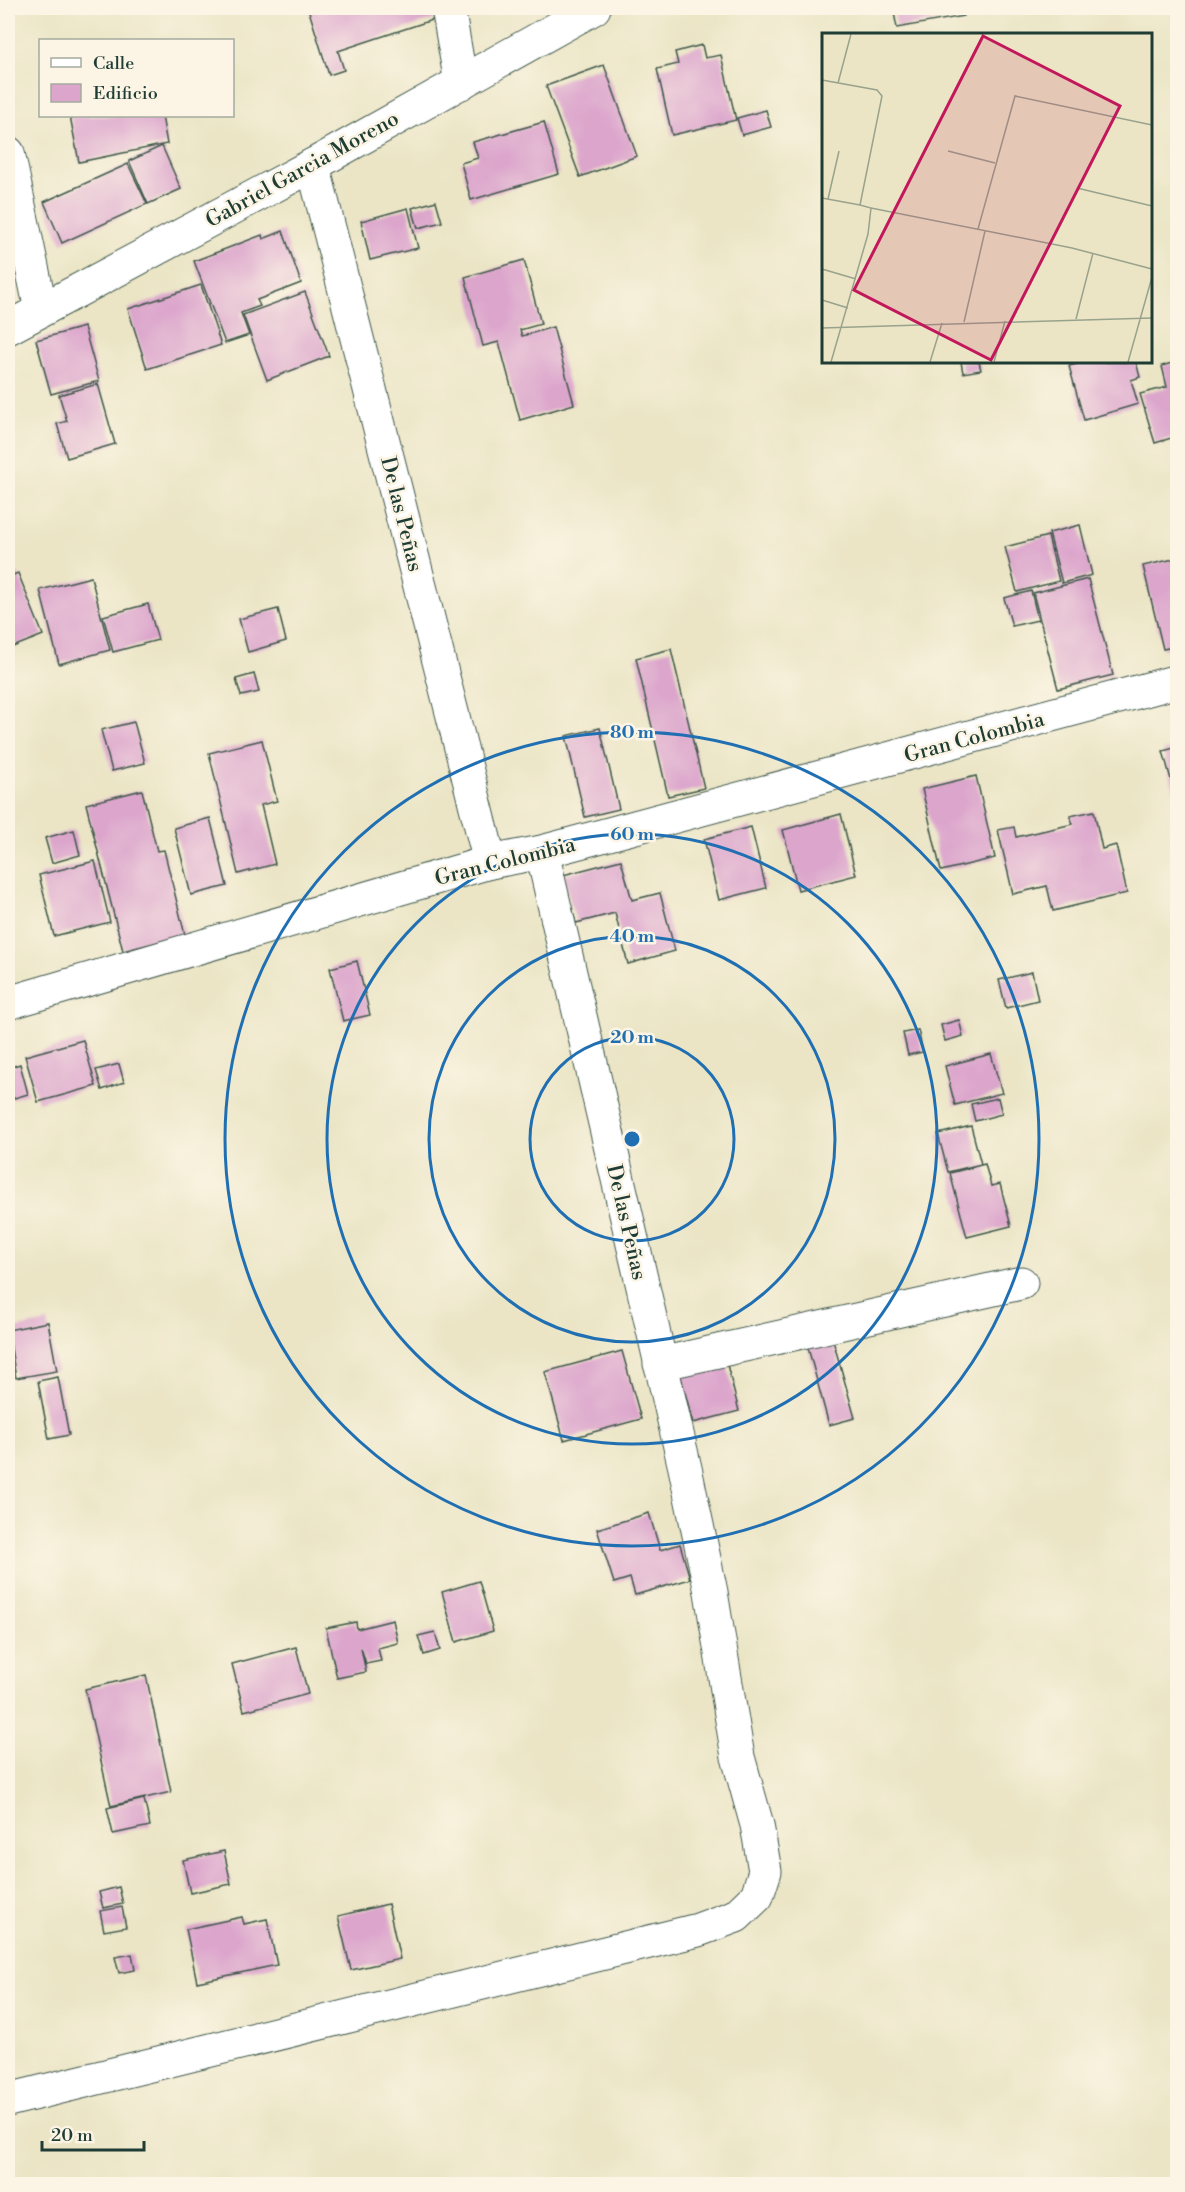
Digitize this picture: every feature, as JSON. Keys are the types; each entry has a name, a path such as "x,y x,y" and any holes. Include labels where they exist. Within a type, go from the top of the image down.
{"street":[{"path":"448,8 461,83"},
{"name":"Gabriel Garcia Moreno","path":"8,328 313,165 594,8"},
{"path":"8,153 41,310"},
{"name":"De las Peñas","path":"313,165 490,862"},
{"name":"Gran Colombia","path":"8,1003 490,862 543,852 1178,681"},
{"name":"De las Peñas","path":"8,2100 698,1930 736,1916 757,1896 765,1871 757,1825 738,1757 711,1592 543,852"},
{"path":"660,1364 1021,1283"}],"building":[{"path":"308,8 432,8 435,19 338,51 344,70 329,75"},
{"path":"893,8 963,8 964,16 897,28"},
{"path":"702,45 705,58 721,55 736,120 672,135 657,69 678,64 675,52"},
{"path":"604,65 637,156 580,177 546,86"},
{"path":"766,110 771,127 742,135 737,118"},
{"path":"70,117 162,117 167,144 79,162"},
{"path":"544,122 559,174 471,200 461,163 478,158 473,142"},
{"path":"162,146 181,189 148,204 129,161"},
{"path":"128,164 147,204 62,243 44,202"},
{"path":"436,201 442,222 418,228 412,208"},
{"path":"408,208 418,248 370,260 361,221"},
{"path":"283,231 301,283 257,300 260,306 241,313 249,335 225,343 194,261 262,235 263,239"},
{"path":"524,260 541,324 520,330 522,336 553,327 574,404 520,420 499,342 483,346 465,277"},
{"path":"201,285 221,345 147,369 128,309"},
{"path":"305,292 329,356 267,380 243,315"},
{"path":"84,327 99,381 51,394 36,340"},
{"path":"1178,361 1178,436 1155,443 1140,394 1167,387 1162,366"},
{"path":"961,363 979,363 981,370 963,373"},
{"path":"1080,363 1136,363 1140,377 1131,380 1138,404 1084,420 1069,366"},
{"path":"98,384 115,444 67,458 57,424 67,421 59,395"},
{"path":"1080,525 1092,575 1062,583 1049,533"},
{"path":"1048,536 1059,581 1017,592 1005,547"},
{"path":"1178,558 1178,646 1163,649 1143,566"},
{"path":"18,573 43,635 8,649 8,577"},
{"path":"91,577 110,650 59,664 40,590"},
{"path":"1088,579 1113,675 1058,689 1033,593"},
{"path":"1031,591 1038,620 1012,626 1004,598"},
{"path":"148,604 158,640 113,652 103,616"},
{"path":"278,609 286,641 248,652 239,619"},
{"path":"671,649 704,788 668,796 636,658"},
{"path":"254,674 259,692 241,696 236,679"},
{"path":"134,722 145,763 112,771 101,730"},
{"path":"600,728 619,809 585,817 566,736"},
{"path":"262,740 277,801 261,805 275,864 238,874 209,753"},
{"path":"1178,747 1178,801 1177,801 1163,751"},
{"path":"976,776 995,858 941,871 922,789"},
{"path":"142,790 157,851 164,850 185,935 123,951 86,804"},
{"path":"1094,811 1102,849 1116,845 1127,893 1053,911 1047,886 1013,894 998,830 1014,827 1016,837 1073,824 1070,816"},
{"path":"841,814 856,875 798,890 783,830"},
{"path":"210,818 227,886 191,895 174,828"},
{"path":"751,827 766,888 719,900 704,839"},
{"path":"74,830 80,855 52,863 45,838"},
{"path":"621,860 632,900 660,893 675,951 628,964 615,913 576,923 563,875"},
{"path":"95,861 110,922 54,936 39,875"},
{"path":"357,961 370,1015 343,1021 330,968"},
{"path":"1032,972 1038,1000 1006,1008 999,980"},
{"path":"959,1020 963,1036 945,1041 941,1025"},
{"path":"918,1030 923,1052 908,1055 903,1033"},
{"path":"83,1040 96,1086 38,1102 25,1056"},
{"path":"991,1054 1002,1093 955,1105 945,1066"},
{"path":"20,1064 28,1094 8,1100 8,1068"},
{"path":"119,1064 124,1082 102,1090 96,1070"},
{"path":"998,1098 1002,1114 975,1121 971,1104"},
{"path":"971,1126 981,1164 948,1172 938,1134"},
{"path":"985,1164 991,1186 1000,1184 1011,1226 967,1237 950,1173"},
{"path":"48,1322 57,1371 16,1378 8,1330"},
{"path":"832,1337 855,1418 829,1425 807,1344"},
{"path":"622,1351 641,1419 564,1440 545,1372"},
{"path":"725,1357 739,1411 693,1423 679,1369"},
{"path":"58,1377 69,1435 49,1439 38,1381"},
{"path":"649,1513 660,1550 680,1544 690,1579 635,1595 630,1578 614,1583 597,1529"},
{"path":"479,1581 493,1631 456,1642 442,1592"},
{"path":"393,1620 398,1643 378,1648 381,1661 366,1664 361,1648 366,1672 337,1678 326,1628 356,1622 357,1629"},
{"path":"435,1632 440,1650 424,1655 418,1636"},
{"path":"296,1647 308,1694 244,1711 232,1664"},
{"path":"146,1675 171,1792 111,1806 85,1689"},
{"path":"144,1799 150,1826 113,1834 107,1808"},
{"path":"224,1851 231,1884 190,1893 183,1860"},
{"path":"119,1887 123,1904 103,1908 99,1892"},
{"path":"388,1904 400,1959 351,1970 338,1916"},
{"path":"122,1907 126,1927 104,1931 100,1911"},
{"path":"242,1917 244,1924 267,1919 277,1965 197,1982 186,1929"},
{"path":"132,1954 135,1970 119,1973 115,1957"}]}
